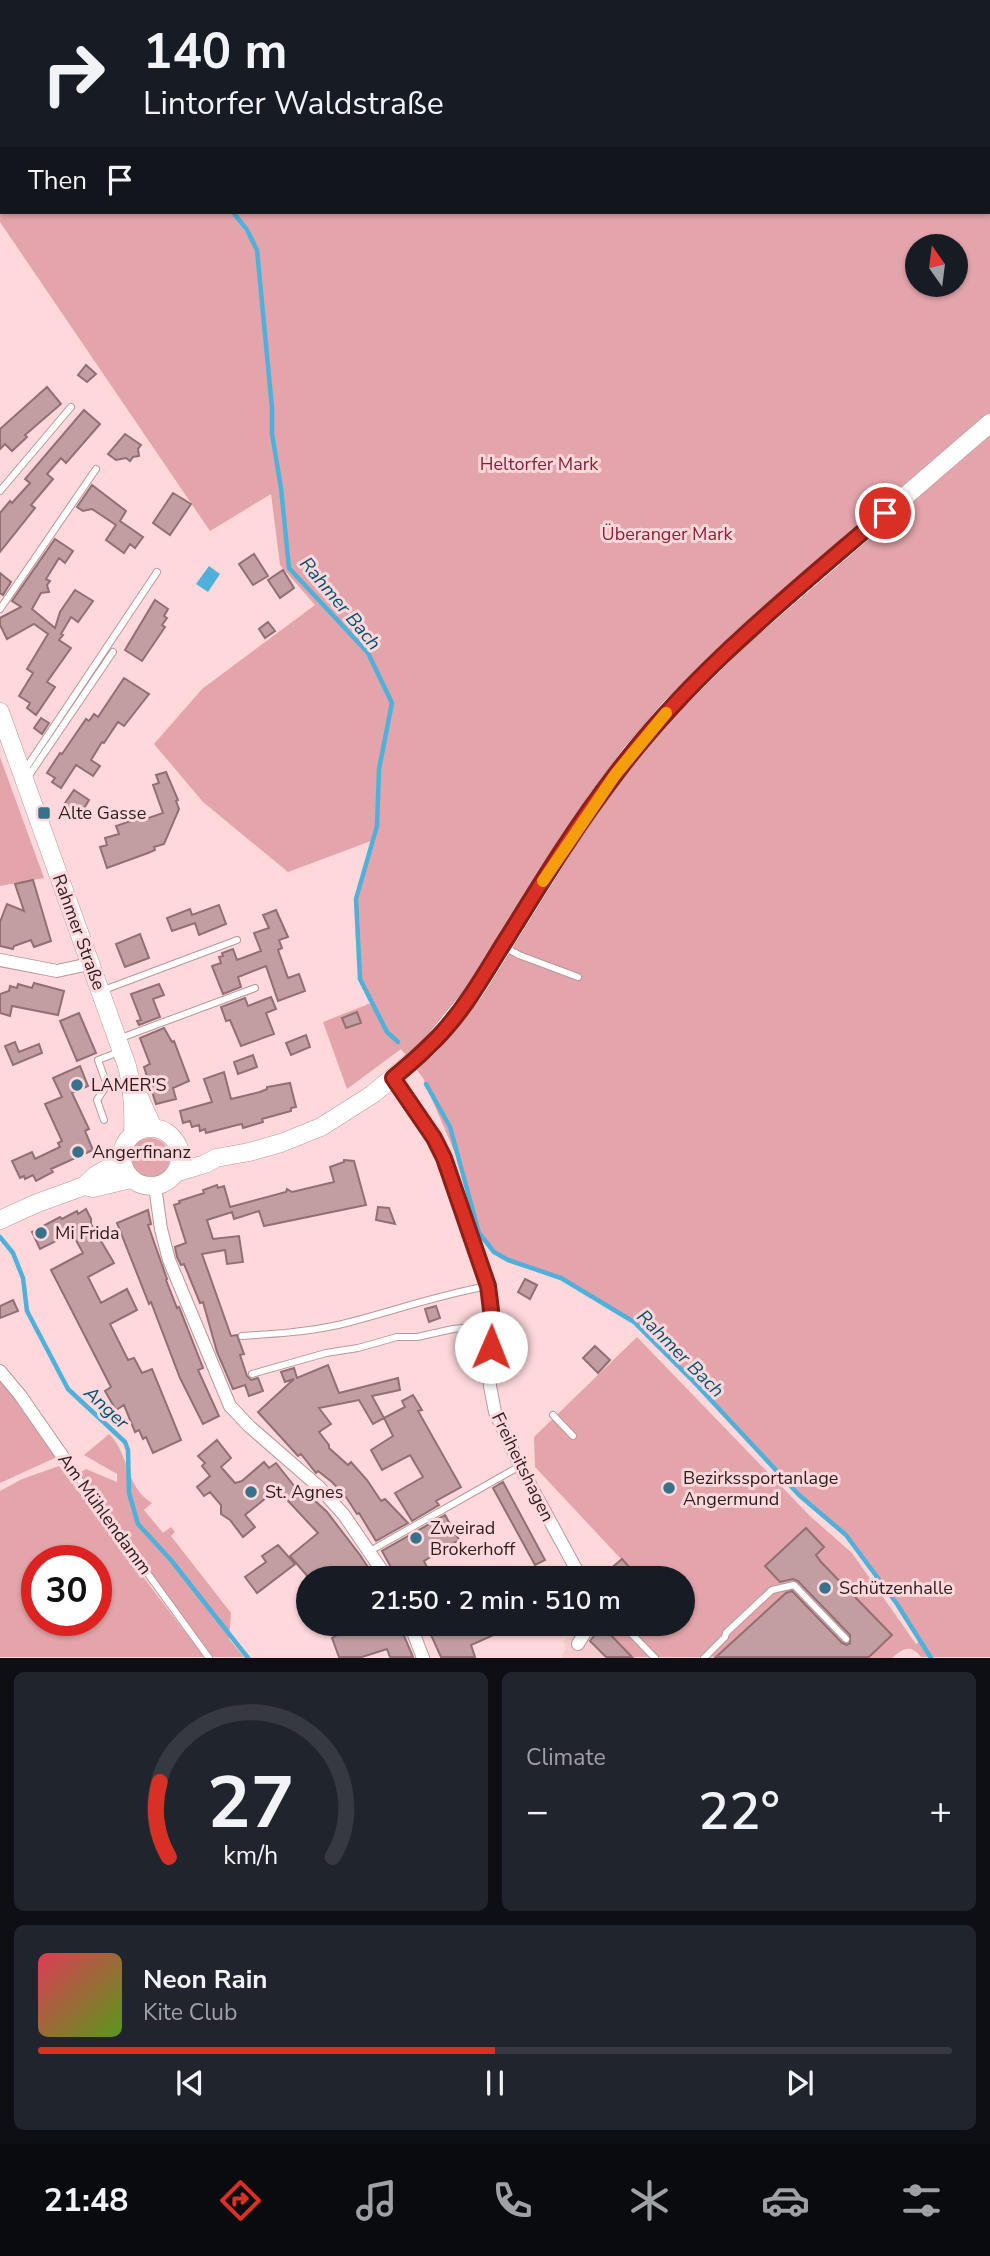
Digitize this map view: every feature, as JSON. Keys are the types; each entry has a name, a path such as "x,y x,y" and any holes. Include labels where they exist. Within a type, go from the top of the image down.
{"main road":[{"path":"175,1173 180,1158 179,1150 168,1134 153,1128 134,1134 125,1144 122,1160 131,1179 145,1185 162,1183 175,1173 216,1158 249,1152 308,1133 341,1115 393,1078 430,1046 475,991 597,799 668,710 742,637 990,423"},
{"name":"Rahmer Straße","path":"0,712 119,1045 133,1092 131,1102 134,1134"},
{"name":"Rahmer Straße","path":"133,1092 140,1099 153,1128"},
{"path":"179,1150 216,1158"},
{"path":"7,1217 84,1186 96,1175 122,1160"},
{"path":"84,1186 93,1188 131,1179"}],"street":[{"path":"0,960 57,971 89,964"},
{"name":"Freiheitshagen","path":"393,1078 434,1138 444,1158 488,1286 491,1395 499,1422 574,1566"},
{"path":"155,1185 161,1229 169,1260 230,1406 249,1426 319,1486 344,1515 379,1566"},
{"name":"Am Mühlendamm","path":"0,1371 20,1395 62,1457"},
{"path":"415,1636 423,1657"},
{"path":"578,1644 583,1636"}],"lane":[{"path":"0,491 71,407"},
{"path":"0,609 96,468"},
{"path":"24,777 157,572"},
{"path":"24,777 113,652"},
{"path":"100,992 237,940"},
{"path":"502,946 578,977"},
{"path":"104,1120 97,1100 107,1084 98,1060 119,1045 255,988"},
{"path":"242,1336 272,1335 336,1325 449,1293 488,1286"},
{"path":"252,1374 397,1337 417,1337 453,1329 491,1325"},
{"path":"553,1415 573,1436"},
{"name":"Am Mühlendamm","path":"62,1457 209,1657"},
{"path":"370,1551 520,1466"},
{"path":"704,1657 772,1590 794,1585 846,1639"},
{"path":"634,1636 655,1657"}],"shaded area":[{"path":"573,1636 612,1636 632,1657 561,1658 566,1649 563,1641"}],"green space":[{"name":"Überanger Mark","path":"0,214 232,214 251,240 237,214 990,214 990,1657 921,1657 914,1650 907,1649 892,1658 632,1657 612,1636 695,1636 695,1566 613,1566 621,1559 535,1467 534,1437 637,1337 810,1516 852,1553 916,1644 922,1640 847,1535 800,1494 634,1321 561,1277 508,1259 489,1246 480,1232 457,1158 423,1078 401,1049 347,1089 323,1022 371,1003 381,1020 360,979 357,898 358,884 378,826 378,791 376,826 371,841 288,872 203,802 154,744 202,689 315,605 280,565 271,494 210,531 0,222"},
{"path":"0,757 44,878 0,886"},
{"path":"150,1138 164,1144 170,1158 164,1172 150,1178 136,1172 130,1158 136,1144"},
{"path":"0,1377 57,1457 0,1483"},
{"path":"109,1434 121,1451 137,1488 152,1503 144,1510 163,1533 171,1527 175,1532 171,1536 231,1613 229,1639 244,1657 213,1657 80,1477 79,1473 86,1469 117,1482 117,1474 84,1455"},
{"path":"59,1466 204,1657 0,1657 0,1491 22,1479"}],"water":[{"path":"209,566 220,574 208,592 196,584"}],"building":[{"path":"86,365 96,374 87,382 78,375"},
{"path":"47,387 61,404 25,435 27,437 12,451 5,444 0,449 0,429"},
{"path":"84,410 100,424 66,463 61,458 47,474 53,479 31,505 35,508 0,552 0,513 30,483 25,479"},
{"path":"125,434 141,445 138,449 139,456 130,461 126,458 116,460 108,454"},
{"path":"92,485 126,511 120,521 143,537 135,548 130,544 124,553 106,540 116,525 92,509 83,511 77,507"},
{"path":"173,493 191,504 170,535 153,523"},
{"path":"55,539 73,551 65,563 59,558 46,579 50,581 47,585 49,592 41,593 32,609 55,628 60,612 75,590 93,601 78,622 71,617 61,634 63,635 59,640 71,648 47,682 55,687 36,715 27,708 30,703 19,696 33,673 27,669 48,634 34,624 7,639 0,625 0,618 21,607 12,601"},
{"path":"254,554 268,576 253,585 239,564"},
{"path":"283,570 294,588 280,598 268,580"},
{"path":"0,573 11,582 3,595 0,593"},
{"path":"155,600 168,609 164,616 167,618 162,625 165,627 142,661 125,650"},
{"path":"268,622 275,631 265,638 259,629"},
{"path":"124,678 149,694 124,726 118,722 104,743 102,742 91,760 100,766 93,776 76,765 61,788 52,782 55,778 47,773 86,719 89,721 94,714 98,717"},
{"path":"41,718 49,723 42,734 34,728"},
{"path":"166,772 179,809 164,844 107,868 100,847 107,845 105,838 119,834 116,826 163,813 153,785 159,783 156,775"},
{"path":"74,790 89,800 77,820 61,809"},
{"path":"33,880 51,941 34,947 31,940 14,946 13,949 0,946 0,922 7,904 24,911 15,884"},
{"path":"219,905 226,924 199,935 195,923 172,931 167,918 190,909 192,915"},
{"path":"276,910 288,937 279,940 282,948 278,950 288,978 299,974 305,991 278,1001 266,966 238,977 241,987 223,994 212,966 221,963 219,957 223,956 222,953 233,949 237,960 261,951 254,933 269,928 263,915"},
{"path":"140,934 149,958 125,967 116,944"},
{"path":"34,983 64,991 58,1015 12,1006 10,1016 0,1013 0,994 9,991 10,986 17,988 18,984 32,988"},
{"path":"159,984 164,995 153,999 160,1017 139,1025 137,1021 141,1020 131,994"},
{"path":"271,997 276,1009 266,1013 274,1034 241,1046 221,1007 245,998 248,1006"},
{"path":"357,1012 361,1023 346,1028 342,1018"},
{"path":"79,1013 96,1053 77,1061 60,1021"},
{"path":"164,1028 172,1042 174,1041 189,1081 173,1088 176,1099 156,1104 144,1067 150,1064 140,1038"},
{"path":"306,1035 310,1047 291,1055 286,1043"},
{"path":"15,1042 19,1052 39,1044 42,1053 13,1065 5,1046"},
{"path":"253,1055 257,1067 238,1074 234,1062"},
{"path":"80,1066 88,1086 72,1093 89,1129 85,1131 93,1150 51,1169 53,1172 36,1181 33,1175 20,1178 12,1161 32,1152 35,1159 60,1147 58,1143 62,1141 45,1104 62,1097 53,1078"},
{"path":"224,1072 231,1099 260,1092 267,1087 290,1083 296,1107 243,1128 242,1124 206,1133 205,1129 200,1131 199,1125 192,1127 190,1121 183,1123 180,1111 212,1102 204,1079"},
{"path":"344,1160 354,1161 366,1205 264,1226 259,1211 234,1219 232,1212 207,1220 213,1239 239,1236 243,1262 227,1264 225,1250 202,1254 231,1336 237,1335 244,1354 240,1355 247,1376 251,1380 258,1378 263,1391 249,1396 245,1385 233,1389 217,1352 203,1302 200,1303 184,1264 181,1265 177,1257 175,1247 186,1243 174,1205 217,1185 218,1188 224,1186 230,1207 286,1192 287,1189 292,1192 334,1182 330,1167"},
{"path":"378,1207 389,1208 395,1224 376,1220"},
{"path":"86,1209 91,1224 114,1263 88,1277 101,1303 127,1289 137,1310 110,1324 128,1360 134,1358 142,1373 152,1369 181,1440 153,1453 146,1437 143,1439 139,1430 135,1432 124,1405 116,1410 105,1391 111,1387 51,1270 83,1253 72,1233 40,1249 32,1232 60,1217 62,1219"},
{"path":"148,1210 151,1224 148,1225 166,1280 203,1368 198,1370 219,1416 203,1424 180,1378 117,1223"},
{"path":"525,1279 537,1285 530,1299 518,1292"},
{"path":"13,1300 18,1311 0,1318 0,1306"},
{"path":"436,1306 440,1318 429,1322 425,1309"},
{"path":"595,1346 610,1360 598,1373 583,1358"},
{"path":"328,1365 339,1393 398,1378 400,1390 372,1396 384,1418 373,1424 359,1400 319,1408 331,1424 319,1432 329,1448 348,1465 351,1462 381,1501 385,1499 408,1523 376,1541 346,1497 332,1482 318,1471 316,1473 301,1454 298,1456 258,1412 294,1379 285,1382 281,1372 294,1368 297,1378"},
{"path":"413,1395 422,1410 418,1411 461,1487 436,1501 439,1505 412,1521 395,1493 423,1477 410,1455 382,1470 371,1450 393,1436 384,1418 405,1407 402,1401"},
{"path":"217,1440 231,1458 221,1467 235,1483 242,1481 264,1462 269,1468 276,1463 295,1487 298,1485 327,1512 367,1566 299,1566 290,1556 318,1533 277,1489 245,1515 255,1527 243,1537 230,1520 221,1514 221,1505 210,1492 204,1496 197,1487 210,1476 202,1466 205,1463 198,1456"},
{"path":"503,1482 545,1560 535,1565 493,1488"},
{"path":"445,1515 459,1540 424,1561 426,1566 390,1566 382,1551"},
{"path":"806,1528 824,1547 816,1555 821,1562 892,1635 869,1657 716,1657 786,1593 792,1591 842,1643 850,1643 850,1635 798,1581 793,1579 780,1582 765,1566"},
{"path":"278,1545 295,1564 257,1593 245,1577 266,1562 262,1556"},
{"path":"622,1559 628,1566 614,1566"},
{"path":"404,1636 413,1657 390,1657 387,1649 362,1657 339,1657 332,1638"},
{"path":"431,1636 491,1636 471,1645 475,1657 441,1657"},
{"path":"594,1636 612,1636 632,1657 606,1657 590,1641"}],"waterway":[{"name":"Rahmer Bach","path":"235,214 257,250 272,408 272,434 281,488 289,568 368,653 392,703 379,769 377,826 356,899 360,979 387,1032 398,1042"},
{"name":"Rahmer Bach","path":"426,1084 450,1127 479,1233 494,1252 508,1260 561,1278 634,1322 799,1495 846,1535 897,1604 931,1658"},
{"name":"Anger","path":"0,1237 13,1253 23,1278 27,1311 68,1389 125,1442 128,1450 129,1493 138,1524 171,1560 248,1658"}],"slow traffic":[{"path":"543,881 615,775 666,713"}],"place":[{"name":"Alte Gasse","path":"44,813"},
{"name":"LAMER'S","path":"77,1085"},
{"name":"Angerfinanz","path":"78,1152"},
{"name":"Mi Frida","path":"41,1233"},
{"name":"Bezirkssportanlage Angermund","path":"669,1488"},
{"name":"St. Agnes","path":"251,1492"},
{"name":"Zweirad Brokerhoff","path":"416,1538"},
{"name":"Schützenhalle","path":"825,1588"}],"route":[{"path":"491,1347 488,1286 444,1158 434,1138 393,1078 430,1046 462,1009 567,843 632,752 668,710 742,637 885,513"}],"park label":[{"name":"Heltorfer Mark","path":"539,464"}]}
